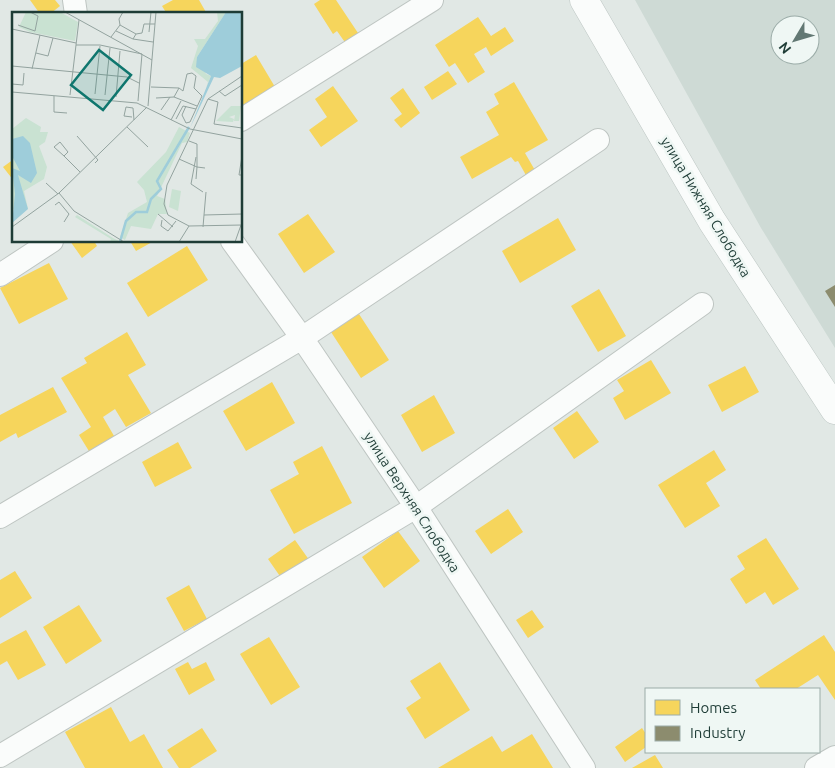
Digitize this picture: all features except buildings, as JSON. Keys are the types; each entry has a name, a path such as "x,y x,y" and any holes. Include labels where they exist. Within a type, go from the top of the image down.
{"main road":[{"name":"улица Нижняя Слободка","path":"584,0 712,221 835,410"}],"street":[{"path":"242,119 432,0"},
{"path":"0,517 302,338 598,140"},
{"path":"0,275 50,242"},
{"name":"улица Верхняя Слободка","path":"233,242 302,338 416,507 584,768"},
{"path":"0,756 416,507 702,304"},
{"path":"816,768 835,756"}],"shaded area":[{"path":"635,0 835,0 835,348 761,228"}]}
